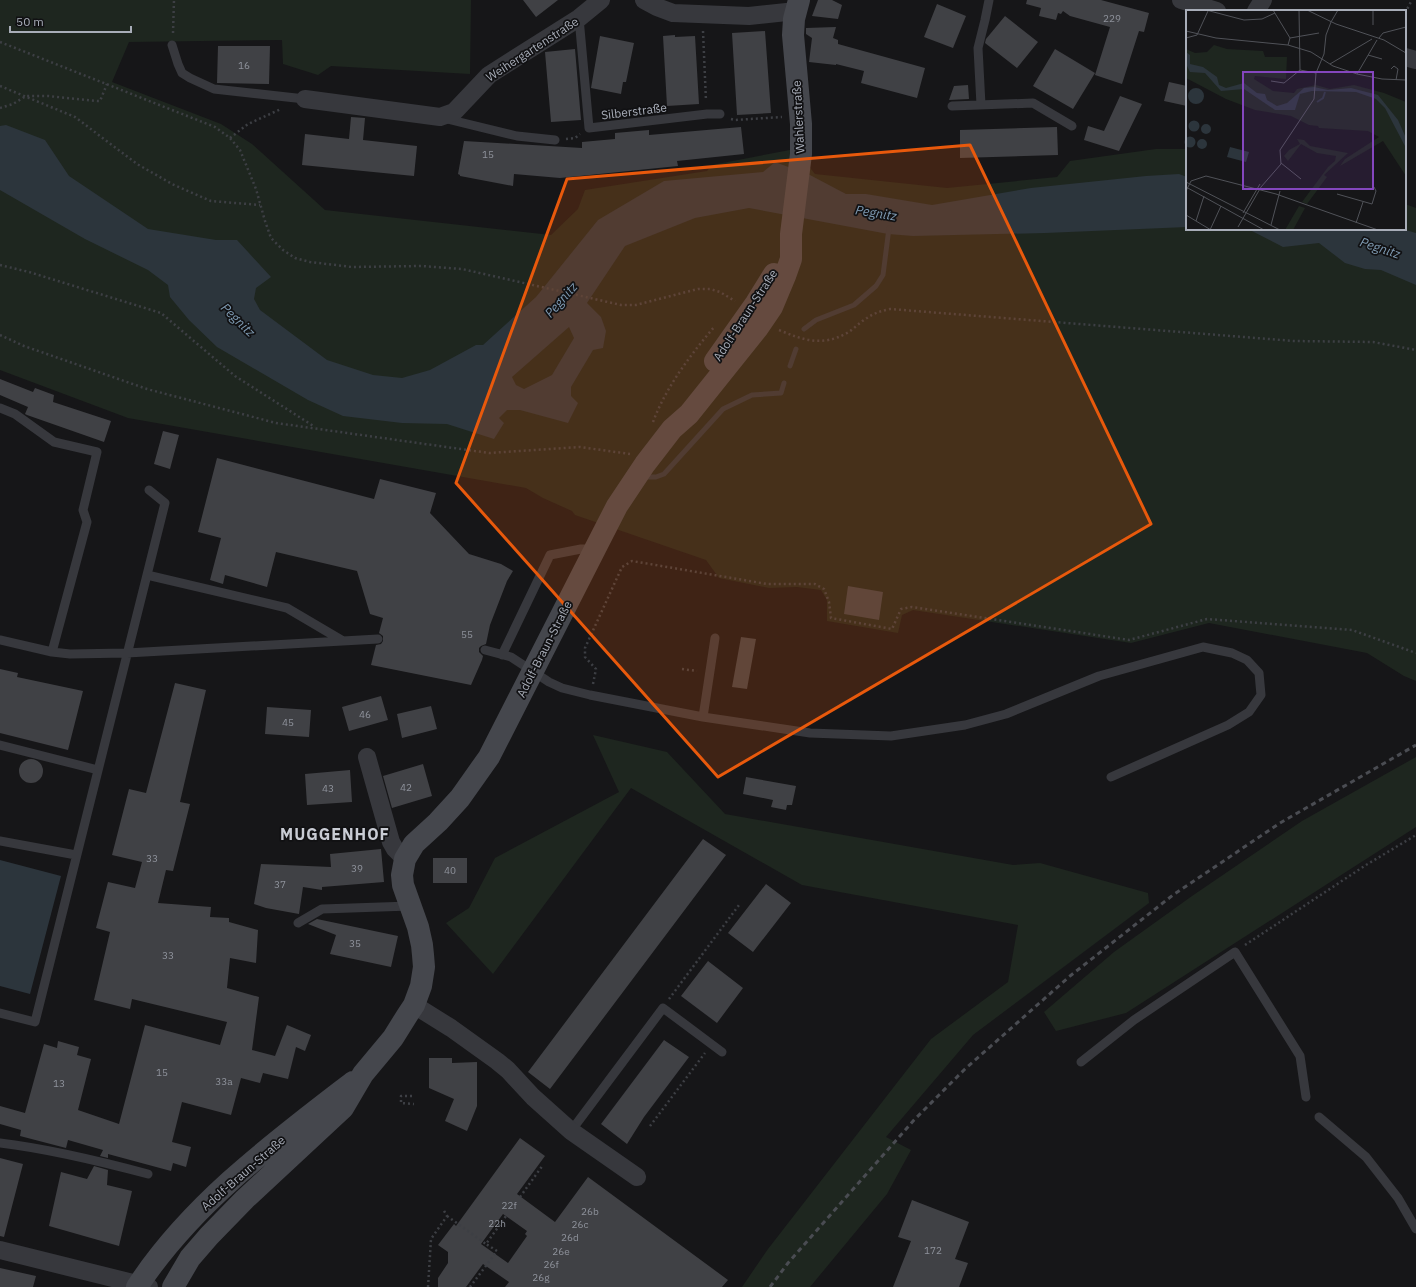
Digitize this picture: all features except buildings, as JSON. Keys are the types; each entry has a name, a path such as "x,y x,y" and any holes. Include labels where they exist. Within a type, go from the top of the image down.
{"main road":[{"name":"Wahlerstraße","path":"791,234 800,168 801,124 793,34 798,5"},
{"name":"Adolf-Braun-Straße","path":"173,1287 190,1258 205,1240 245,1199 343,1108 363,1074 402,1025 414,1005 422,980 424,955 420,936 402,880 402,867 405,859 414,844 453,806 478,774 533,671 611,517 644,464 672,429 681,409 768,284 774,274 791,234"},
{"name":"Adolf-Braun-Straße","path":"142,1286 154,1262 175,1237 221,1189 363,1074"}],"street":[{"name":"Weihergartenstraße","path":"440,118 454,112 489,75 579,18 601,0"},
{"path":"644,0 657,7 673,12 749,16 798,5"},
{"path":"1182,0 1214,10"},
{"path":"1257,10 1263,0"},
{"path":"1406,57 1416,60"},
{"path":"305,99 440,118"},
{"path":"367,757 392,842 395,849 405,859"},
{"path":"414,1005 451,1028 498,1061 533,1097 571,1131 637,1177"},
{"path":"0,1250 142,1286"}],"lane":[{"path":"981,105 978,48 989,0"},
{"name":"Silberstraße","path":"579,18 589,128 707,114 720,114"},
{"path":"172,45 182,73 214,89 305,99"},
{"path":"952,106 1033,103 1072,126"},
{"path":"440,118 517,136 555,140"},
{"path":"0,408 15,414 54,442 97,452 83,510 87,522 52,652"},
{"path":"0,1013 35,1022 165,503 149,490"},
{"path":"502,655 550,555 581,549 595,549"},
{"path":"147,575 287,608 343,641"},
{"path":"703,717 715,638"},
{"path":"0,640 52,652 70,654 127,653 378,639"},
{"path":"484,650 511,657 548,682 562,688 590,695 703,717 810,733 891,736 965,726 1006,714 1099,676 1203,647 1232,653 1247,660 1258,673 1261,695 1249,712 1228,725 1111,777"},
{"path":"0,745 98,770"},
{"path":"0,841 76,855"},
{"path":"298,924 322,909 410,906"},
{"path":"1080,1062 1134,1020 1235,952 1300,1056 1306,1097"},
{"path":"571,1131 663,1008 722,1052"},
{"path":"1319,1118 1366,1157 1398,1198 1416,1229"},
{"path":"0,1143 87,1158 148,1174"}],"path":[{"path":"172,45 174,0"},
{"path":"1406,11 1412,0"},
{"path":"702,14 706,104"},
{"path":"0,42 215,127 230,138 240,150 256,189 271,238 283,250 295,258 310,262 352,267 421,266 462,269 621,305 636,305 698,289 710,289 720,292 736,302"},
{"path":"0,108 13,104 26,96 48,96 97,101 100,100 107,84"},
{"path":"0,86 75,117 137,164 172,184 211,201 260,205"},
{"path":"230,138 248,124 259,118 305,99"},
{"path":"720,114 736,120 771,118"},
{"path":"555,140 575,138 589,128"},
{"path":"0,265 29,272 161,313 235,376 317,428"},
{"path":"774,328 803,340 829,340 847,333 872,315 890,309 1294,341 1373,342 1416,350"},
{"path":"0,335 24,346 147,389 276,423 489,453 580,447 636,455"},
{"path":"590,695 596,669 585,657 585,648 622,567 632,561 767,584 815,584 824,589 829,602 831,618 892,629 901,609 912,607 1129,640 1207,619 1352,630 1416,653"},
{"path":"682,669 710,673"},
{"path":"1235,952 1366,865 1416,836"},
{"path":"663,1008 739,905"},
{"path":"650,1126 711,1044"},
{"path":"412,1096 401,1096 401,1103 414,1104"},
{"path":"520,1197 543,1165"},
{"path":"443,1209 447,1216 497,1251 470,1287"},
{"path":"428,1287 431,1239 447,1216"},
{"path":"486,1244 506,1216"}],"highlighted area":[{"path":"970,145 1151,524 718,777 456,483 567,179"}],"shaded area":[{"path":"0,0 471,0 470,74 331,66 318,75 283,64 282,40 129,42 112,82 221,124 252,144 325,210 551,235 578,209 585,190 707,171 712,165 795,149 815,174 947,188 1057,177 1070,161 1156,149 1186,149 1186,230 1406,230 1406,204 1416,208 1416,681 1404,676 1367,653 1209,623 1131,643 913,610 902,615 898,633 827,621 827,600 821,590 797,587 769,588 719,578 706,560 575,515 572,511 543,498 526,488 128,418 0,370"},
{"path":"593,735 667,752 725,814 1013,865 1040,863 1148,893 1149,903 973,1035 886,1137 911,1150 887,1194 810,1287 742,1287 768,1249 931,1039 1008,982 1018,925 802,885 631,788 493,974 446,923 469,908 495,858 619,792"},
{"path":"1416,757 1416,827 1126,1013 1056,1031 1044,1012 1114,952 1192,896 1302,821"}],"water":[{"name":"Pegnitz","path":"6,125 45,140 69,176 148,229 216,240 237,240 271,277 256,288 254,299 260,310 327,360 373,375 402,378 430,370 476,345 483,345 536,297 598,220 664,181 763,172 775,162 810,175 846,194 866,194 932,205 1031,188 1179,174 1186,177 1186,227 1045,233 913,236 888,234 749,208 695,218 625,246 587,303 601,317 606,331 603,348 593,350 571,387 571,396 578,403 568,423 520,410 507,410 499,418 504,423 494,439 447,424 402,423 343,416 308,400 217,347 189,320 170,297 168,285 148,270 85,239 0,190 0,126","holes":["569,327 574,338 552,375 524,389 516,385 512,377"]},
{"name":"Pegnitz","path":"1250,230 1406,230 1416,233 1416,285 1381,270 1365,269 1345,263 1319,243 1283,247"},
{"path":"0,860 61,876 30,994 0,986"}],"waterway":[{"name":"Pegnitz","path":"804,329 816,320 854,305 876,286 883,275 889,228"},
{"path":"790,366 796,349"},
{"path":"647,477 656,477 664,474 723,409 752,395 781,393 784,383"}],"railway":[{"path":"770,1287 788,1263 914,1120 965,1069 1070,976 1173,895 1280,823 1416,745"}],"district":[{"name":"MUGGENHOF","path":"335,834"}]}
